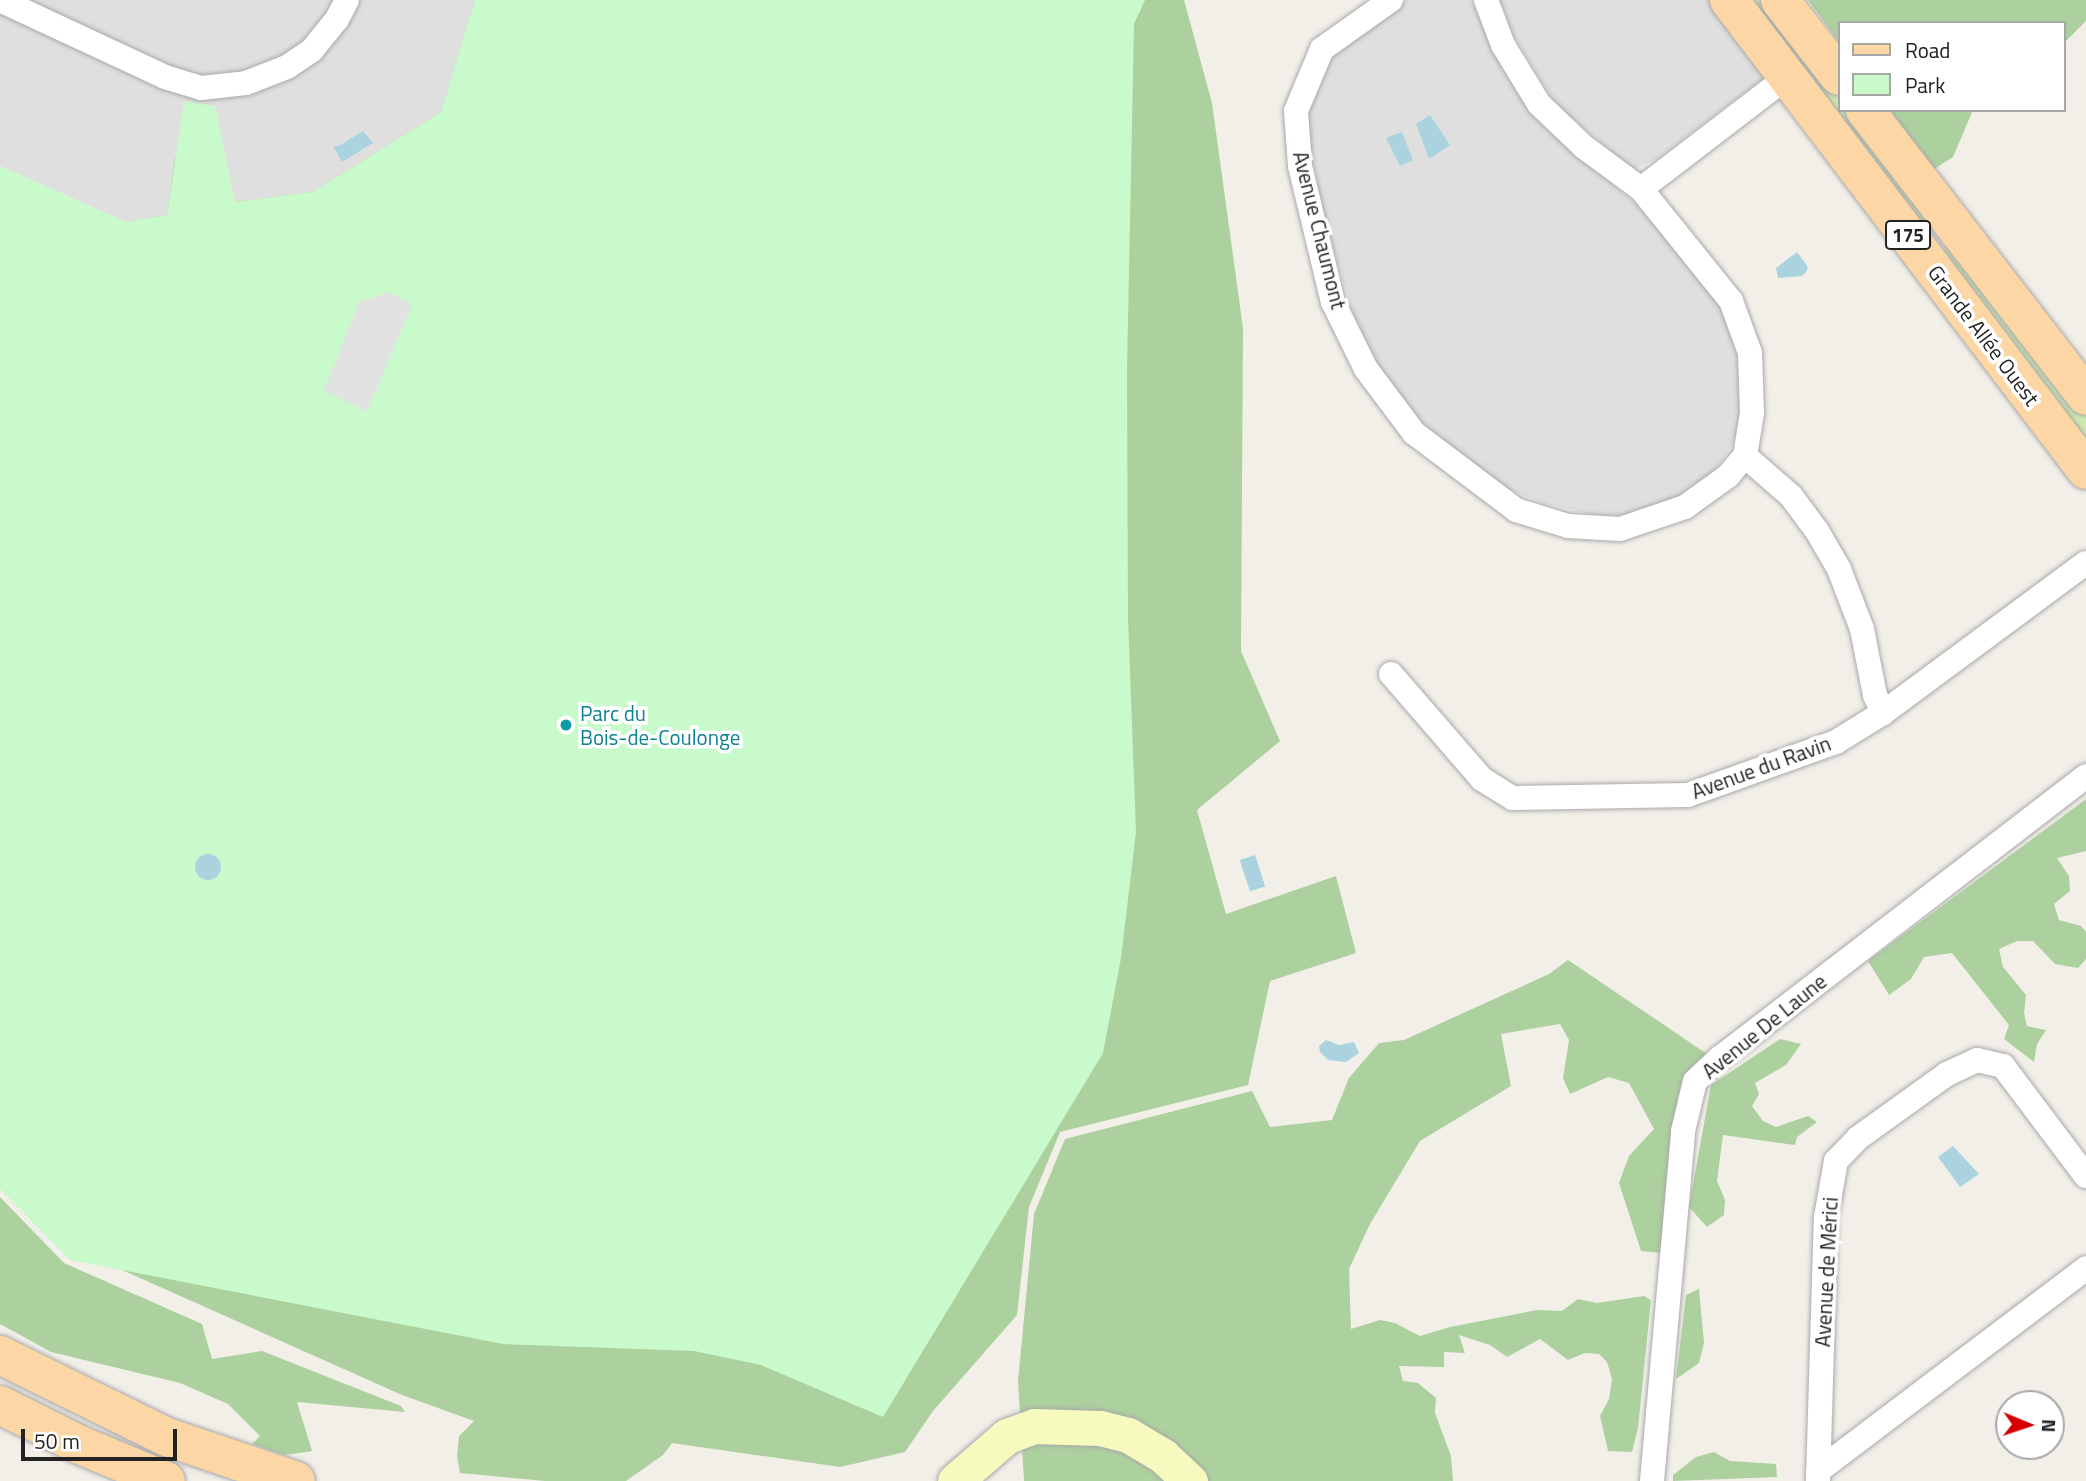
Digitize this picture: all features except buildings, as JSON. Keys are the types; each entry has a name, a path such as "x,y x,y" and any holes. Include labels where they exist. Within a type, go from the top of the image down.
{"main road":[{"name":"Grande Allée Ouest","path":"1729,0 2086,470"},
{"path":"1780,0 1838,75"},
{"name":"Grande Allée Ouest","path":"1867,112 2086,396"},
{"path":"1922,253 1955,228"},
{"path":"0,1355 167,1437 296,1481"},
{"path":"0,1405 80,1446 166,1481"}],"street":[{"path":"0,0 28,6 165,77 201,88 246,83 287,67 312,50 337,19 347,0"},
{"name":"Avenue Chaumont","path":"1391,0 1322,49 1296,111 1300,166 1333,302 1366,369 1414,433 1516,510 1568,526 1620,529 1685,507 1728,476 1745,456"},
{"path":"1486,0 1503,46 1539,104 1584,147 1641,189 1731,301 1750,353 1753,384 1745,456 1791,496 1818,531 1839,569 1862,629 1875,695 1883,713"},
{"path":"1641,189 1787,77"},
{"name":"Avenue du Ravin","path":"1391,674 1482,779 1513,798 1688,795 1836,741 1883,713 2086,564"},
{"name":"Avenue De Laune","path":"1652,1481 1683,1131 1695,1081 1720,1058 2086,776"},
{"name":"Avenue de Mérici","path":"1818,1476 1826,1217 1836,1161 1858,1138 1947,1074 1977,1060 2003,1066 2086,1175"},
{"name":"Avenue de Mérici","path":"1818,1476 2086,1268"},
{"path":"955,1481 1007,1437 1034,1426 1100,1428 1128,1435 1163,1456 1190,1481"}],"shaded area":[{"path":"0,0 475,0 441,112 313,192 234,202 215,106 185,101 167,215 126,222 0,166"},
{"path":"1407,0 1471,0 1518,95 1553,134 1636,204 1700,277 1721,308 1735,341 1740,379 1740,418 1732,445 1714,471 1690,491 1628,515 1594,515 1543,503 1506,488 1461,458 1411,414 1362,344 1324,216 1311,149 1307,109 1325,60"},
{"path":"1500,0 1712,0 1765,77 1655,160 1636,168 1629,166 1556,105 1513,34"},
{"path":"389,292 412,305 367,412 324,391 359,302"}],"green space":[{"name":"Parc du Bois-de-Coulonge","path":"475,0 1184,0 1212,103 1243,328 1241,651 1280,741 1197,810 1226,914 1336,876 1356,953 1270,981 1248,1085 1060,1132 1029,1207 1017,1315 933,1411 905,1452 840,1467 672,1443 663,1455 626,1481 545,1481 460,1473 457,1456 459,1436 474,1421 402,1395 84,1253 126,222 167,215 175,157 234,202 313,192 441,112"},
{"name":"Parc du Bois-de-Coulonge","path":"475,0 1145,0 1134,24 1127,371 1128,618 1136,832 1121,958 1103,1053 883,1417 761,1365 694,1351 503,1344 70,1260 0,1189 0,166 126,222 167,215 184,101 215,106 235,202 313,192 441,112"},
{"path":"1748,0 1767,0 1838,93 1838,112 1853,112 1934,228 1928,231"},
{"path":"1808,0 2086,0 2086,21 2065,42 2065,21 1838,21 1838,41"},
{"path":"1891,112 1972,112 1953,157 1934,169"},
{"path":"1949,247 2086,412 2086,445 1944,251"},
{"path":"2086,799 2086,851 2057,858 2069,876 2070,891 2054,904 2059,920 2081,926 2086,932 2086,959 2078,968 2055,964 2033,941 2017,941 1999,949 2003,967 2026,995 2024,1013 2027,1026 2046,1030 2037,1044 2034,1062 2004,1039 2009,1025 1952,953 1924,957 1911,979 1889,995 1868,961"},
{"path":"1568,960 1710,1056 1661,1253 1641,1251 1619,1183 1629,1156 1654,1129 1629,1083 1608,1077 1570,1094 1563,1078 1569,1040 1560,1024 1501,1034 1511,1086 1420,1141 1370,1224 1349,1269 1351,1329 1380,1320 1395,1323 1420,1336 1450,1327 1537,1310 1562,1311 1578,1299 1597,1303 1644,1296 1651,1300 1638,1428 1632,1452 1608,1451 1600,1416 1609,1399 1612,1379 1607,1362 1599,1354 1585,1353 1568,1360 1540,1339 1507,1357 1490,1345 1459,1335 1465,1353 1444,1352 1444,1367 1399,1366 1403,1381 1418,1383 1436,1398 1435,1413 1451,1456 1453,1481 1024,1481 1018,1381 1034,1214 1065,1139 1252,1091 1270,1127 1332,1120 1349,1078 1379,1043 1404,1040 1549,974"},
{"path":"1780,1039 1801,1044 1786,1065 1755,1083 1759,1094 1752,1106 1763,1121 1776,1127 1808,1116 1817,1122 1797,1137 1795,1145 1723,1135 1717,1181 1725,1200 1724,1215 1707,1227 1689,1207 1711,1085"},
{"path":"0,1197 64,1263 202,1324 212,1359 262,1351 401,1406 405,1412 297,1402 312,1451 285,1455 252,1444 260,1436 228,1404 180,1383 51,1352 0,1324"},
{"path":"1699,1289 1704,1343 1699,1363 1676,1379 1686,1295"},
{"path":"1714,1452 1730,1461 1776,1464 1777,1477 1673,1481 1673,1475 1696,1457"}],"water":[{"path":"1430,115 1450,145 1429,159 1416,124"},
{"path":"363,131 373,143 342,162 333,146 339,146"},
{"path":"1402,132 1413,160 1400,166 1386,138"},
{"path":"1797,252 1808,267 1806,272 1802,276 1778,278 1776,268"},
{"path":"208,854 217,858 221,867 217,876 208,880 199,876 195,867 199,858"},
{"path":"1255,855 1265,886 1250,891 1240,860"},
{"path":"1326,1040 1339,1045 1354,1042 1359,1053 1346,1062 1328,1060 1320,1052 1319,1046"},
{"path":"1953,1146 1979,1174 1960,1187 1938,1157"}],"place":[{"name":"Parc du Bois-de-Coulonge","path":"566,725"}]}
